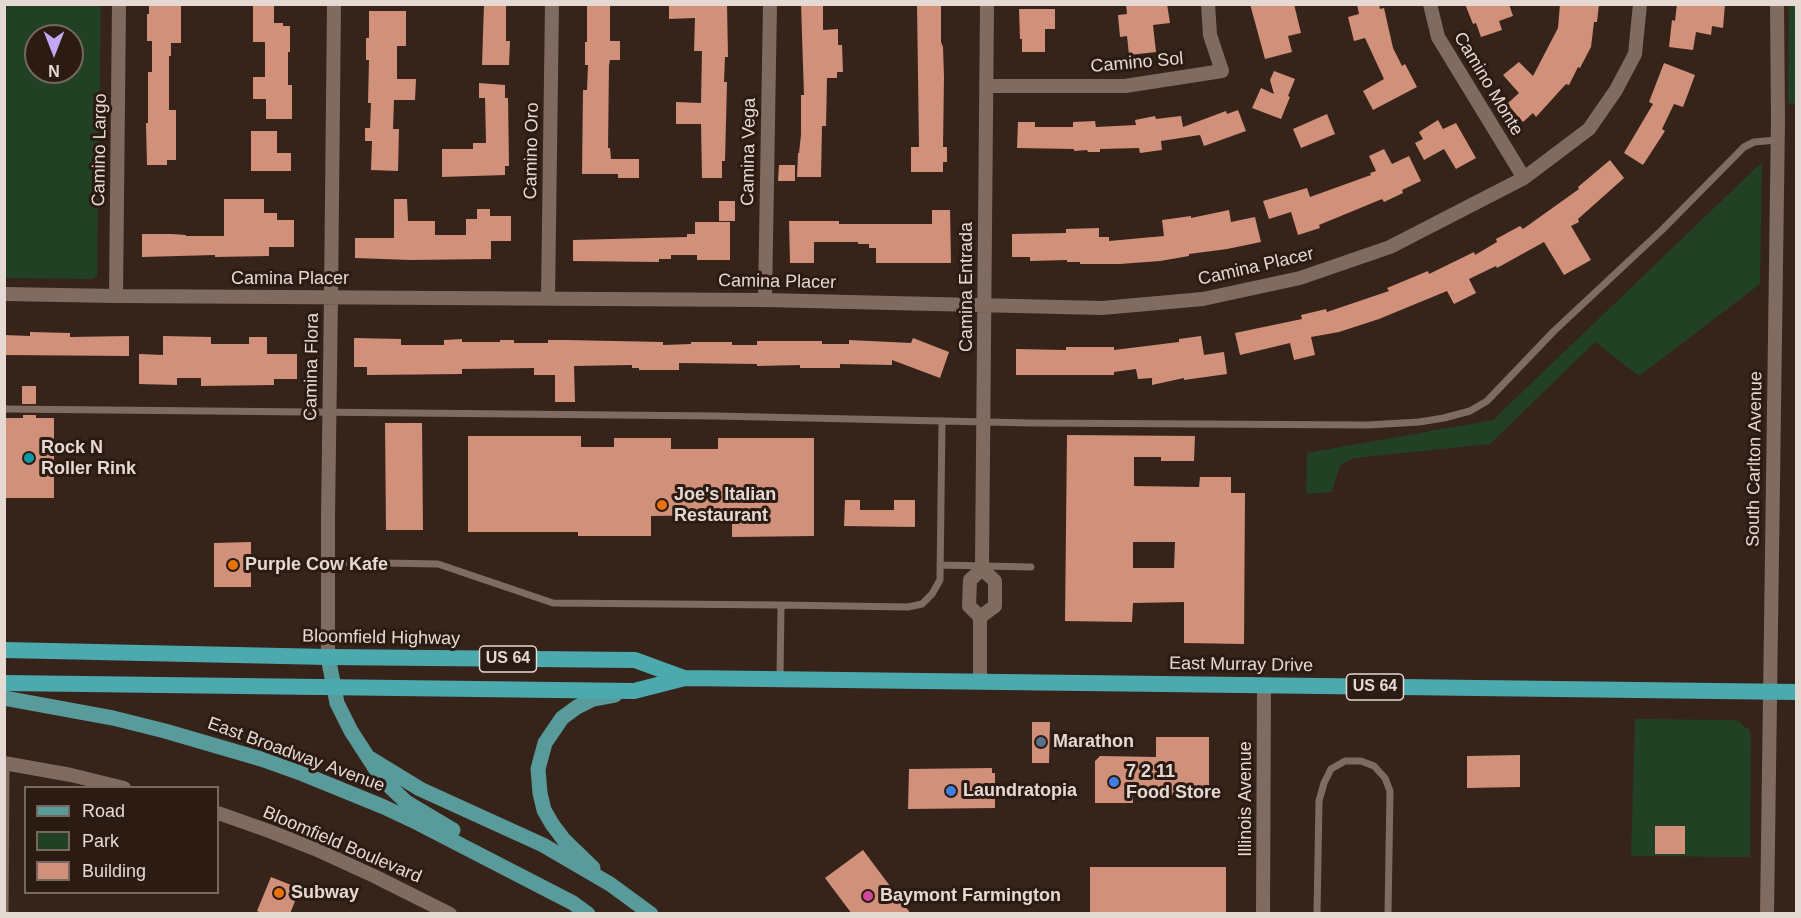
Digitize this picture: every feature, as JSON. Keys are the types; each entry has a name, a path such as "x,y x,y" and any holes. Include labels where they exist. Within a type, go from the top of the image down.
{"highway":[{"name":"Bloomfield Highway","path":"4,650 328,657 635,660 685,678"},
{"name":"East Murray Drive","path":"685,678 1797,692"},
{"name":"US 64","path":"4,682 634,691 685,678"}],"main road":[{"name":"East Broadway Avenue","path":"328,657 337,703 367,756 420,789 543,845 610,884 651,914"},
{"path":"610,884 564,840 552,824 544,810 538,769 545,743 562,718 593,699 634,691"},
{"name":"East Broadway Avenue","path":"4,698 113,718 165,731 261,759 303,774 384,807 573,903 588,914"},
{"path":"367,756 382,779 406,802 434,820 480,844 573,903"}],"street":[{"name":"Camino Largo","path":"116,296 119,4"},
{"name":"Camina Flora","path":"328,657 334,4"},
{"name":"Camino Oro","path":"548,298 552,4"},
{"name":"Camina Vega","path":"765,300 770,4"},
{"name":"Camina Entrada","path":"981,682 981,617 969,606 970,580 982,567 987,4"},
{"name":"Camino Sol","path":"986,86 1125,86 1222,71 1210,35 1208,4"},
{"name":"Camino Monte","path":"1430,4 1438,37 1524,178"},
{"name":"Camina Placer","path":"4,294 765,300 1102,308 1203,299 1300,278 1390,247 1524,178 1589,129 1616,90 1635,54 1640,4"},
{"name":"South Carlton Avenue","path":"1767,914 1777,4"},
{"name":"Camina Entrada","path":"981,617 995,606 995,581 982,567"},
{"name":"Illinois Avenue","path":"1263,914 1264,685"},
{"path":"5,764 71,775 116,786"},
{"name":"Bloomfield Boulevard","path":"219,813 308,846 375,876 450,914"}],"lane":[{"path":"4,409 705,416 984,422 1368,425 1419,422 1470,411 1487,401 1554,330 1662,230 1744,147 1754,142 1777,140"},
{"path":"328,562 438,564 554,603 908,607 922,604 932,594 940,579 942,421"},
{"path":"940,565 1031,567"},
{"path":"780,679 781,605"},
{"path":"1317,914 1319,801 1324,783 1331,769 1345,761 1361,761 1374,766 1385,778 1390,791 1388,914"},
{"path":"5,764 5,914"}],"green space":[{"path":"5,4 101,5 97,276 93,279 5,278"},
{"path":"1789,5 1796,5 1796,104 1788,103"},
{"path":"1762,162 1760,284 1639,376 1595,342 1490,444 1354,458 1340,465 1332,492 1306,494 1307,453 1493,420"},
{"path":"1635,719 1735,720 1745,728 1748,727 1751,736 1750,857 1631,856"}],"building":[{"path":"149,4 181,4 181,43 171,43 171,56 169,56 169,110 176,110 176,160 167,160 167,165 147,165 148,72 152,72 152,41 147,41"},
{"path":"253,4 274,4 274,23 290,26 288,85 292,85 292,119 266,119 266,99 253,99 253,77 265,77 265,42 253,42"},
{"path":"484,4 506,4 506,41 510,41 509,65 482,65"},
{"path":"587,4 610,4 610,41 620,41 620,60 610,60 609,65 608,148 610,148 611,159 639,159 639,178 618,178 618,174 582,174 583,90 587,90 588,65 585,65"},
{"path":"669,4 727,4 728,57 725,57 724,82 727,82 725,161 722,161 722,178 702,178 701,124 676,124 676,102 701,103 702,51 694,51 695,18 669,19"},
{"path":"801,4 823,4 823,30 838,29 838,45 842,45 843,72 837,72 837,78 827,78 826,126 822,126 821,177 797,177 801,135 801,95 804,95"},
{"path":"917,4 941,4 944,77 943,147 947,147 947,162 943,162 943,172 911,172 911,147 919,147"},
{"path":"1126,4 1167,4 1170,23 1153,25 1156,52 1129,55 1127,36 1120,37 1118,15 1127,14"},
{"path":"1250,4 1294,4 1301,33 1288,36 1292,52 1265,59"},
{"path":"1357,4 1379,4 1380,9 1384,8 1393,48 1402,66 1405,64 1417,87 1373,110 1363,91 1384,79 1365,38 1354,41 1348,17 1359,14"},
{"path":"1465,4 1509,4 1513,16 1499,21 1502,30 1481,37"},
{"path":"1560,4 1599,4 1591,47 1569,85 1566,84 1536,117 1533,113 1523,122 1507,104 1519,93 1503,75 1519,62 1533,76 1558,28"},
{"path":"1677,4 1725,4 1723,28 1712,26 1711,35 1696,32 1693,50 1669,47 1672,20 1675,21"},
{"path":"1019,9 1055,9 1055,29 1045,29 1045,52 1022,52"},
{"path":"369,11 406,11 406,46 397,46 397,79 416,79 415,100 394,100 393,129 399,129 398,171 371,170 372,141 365,141 365,128 370,128 371,103 368,103 369,60 366,60"},
{"path":"1664,63 1695,75 1683,107 1674,104 1662,129 1665,131 1643,165 1624,153 1653,104 1649,102"},
{"path":"1274,71 1295,79 1281,119 1252,108 1261,88 1274,94 1270,80"},
{"path":"479,83 505,85 505,98 508,98 509,166 505,166 505,175 442,177 442,149 473,149 473,143 486,143 485,98 479,98"},
{"path":"1238,110 1246,131 1204,146 1200,135 1161,141 1162,150 1140,153 1139,148 1100,149 1100,152 1088,152 1087,150 1074,151 1074,149 1017,148 1018,122 1035,122 1035,127 1073,127 1073,122 1095,121 1096,127 1136,125 1135,120 1155,116 1156,119 1181,116 1183,127 1226,111 1227,114"},
{"path":"1327,114 1335,134 1301,148 1293,129"},
{"path":"1438,120 1443,129 1456,123 1476,158 1456,169 1444,149 1424,160 1415,143 1423,139 1419,132"},
{"path":"251,131 277,131 277,153 291,153 291,171 251,171"},
{"path":"1384,149 1392,164 1409,156 1421,181 1384,202 1382,199 1319,225 1320,228 1298,235 1291,212 1269,219 1263,201 1307,188 1310,197 1371,175 1370,173 1376,171 1369,156"},
{"path":"1610,160 1624,178 1578,219 1579,222 1571,226 1591,260 1564,275 1544,242 1497,268 1496,266 1469,279 1476,293 1454,304 1447,291 1379,319 1339,332 1311,337 1315,355 1294,360 1290,343 1240,355 1235,333 1302,319 1301,315 1326,309 1327,312 1389,291 1387,288 1428,271 1429,274 1474,252 1475,255 1497,242 1496,239 1520,226 1523,229 1579,189 1578,187"},
{"path":"779,165 795,165 795,181 778,181"},
{"path":"224,199 264,199 264,213 277,213 277,220 294,220 294,247 269,247 269,256 142,257 142,234 224,236"},
{"path":"394,199 407,199 408,221 435,221 435,235 466,235 466,219 477,219 477,209 490,209 490,216 511,216 511,241 491,241 491,259 355,258 355,238 394,238"},
{"path":"719,201 735,201 735,221 719,221"},
{"path":"932,210 950,210 951,263 876,263 876,248 869,248 869,244 814,242 814,263 790,263 789,221 839,221 839,224 932,224"},
{"path":"1229,210 1231,222 1255,217 1261,242 1160,261 1120,264 1080,264 1080,262 1067,262 1067,260 1030,261 1030,257 1012,257 1012,234 1066,233 1066,229 1099,228 1099,237 1109,237 1109,241 1164,236 1162,220 1191,216 1191,218"},
{"path":"695,222 730,222 730,260 697,260 697,255 671,255 671,259 659,259 659,262 573,261 573,240 687,237 687,234 695,234"},
{"path":"30,332 70,333 70,337 129,336 129,356 4,355 4,335 30,336"},
{"path":"163,336 211,337 211,344 249,344 249,337 267,337 267,354 297,354 297,379 274,379 274,385 201,386 201,378 177,378 177,385 139,384 139,354 163,355"},
{"path":"1201,336 1204,355 1224,352 1227,374 1184,380 1184,378 1152,385 1152,378 1138,379 1136,369 1114,372 1114,375 1016,375 1016,349 1066,350 1066,347 1114,347 1114,350 1179,342 1179,339"},
{"path":"354,338 401,339 401,345 444,345 444,340 462,339 462,342 514,340 514,343 548,343 548,340 565,340 663,342 663,345 732,342 732,345 757,345 757,341 822,341 822,344 849,344 849,340 911,343 913,338 949,352 940,378 892,360 892,365 840,364 840,368 679,363 679,370 639,370 639,368 632,368 632,365 574,366 575,402 555,402 555,375 534,375 534,368 462,369 462,374 367,375 367,367 354,367"},
{"path":"22,386 36,386 36,404 22,404"},
{"name":"Rock N Roller Rink","path":"23,415 54,418 54,498 4,498 4,418 23,418"},
{"path":"385,423 422,423 423,530 386,530"},
{"path":"1067,435 1195,436 1194,461 1161,461 1161,457 1134,457 1134,486 1199,487 1200,477 1231,477 1231,493 1245,493 1244,644 1184,643 1184,602 1133,603 1132,622 1065,621","holes":["1133,542 1175,542 1174,568 1133,568"]},
{"path":"468,436 581,436 581,447 614,447 614,438 671,438 671,449 718,449 718,438 814,438 814,536 732,537 732,515 651,516 651,536 578,536 578,532 468,532"},
{"path":"845,500 860,500 860,510 894,510 894,500 915,500 915,527 844,526"},
{"name":"Purple Cow Kafe","path":"251,542 251,587 214,587 214,543"},
{"name":"Marathon","path":"1032,722 1050,722 1049,763 1032,763"},
{"path":"1156,737 1209,737 1209,794 1133,795 1133,803 1095,803 1095,761 1100,756 1156,757"},
{"path":"1520,755 1520,787 1467,788 1467,756"},
{"name":"Laundratopia","path":"992,768 992,773 995,773 995,808 908,809 909,769"},
{"path":"1655,826 1685,826 1685,854 1655,854"},
{"name":"Baymont Farmington","path":"863,850 911,914 852,914 825,878"},
{"path":"1090,867 1226,867 1226,914 1090,914"},
{"name":"Subway","path":"271,877 296,887 291,899 295,901 290,914 264,914 257,911"}],"place":[{"name":"Rock N Roller Rink","path":"29,458"},
{"name":"Joe's Italian Restaurant","path":"662,505"},
{"name":"Purple Cow Kafe","path":"233,565"},
{"name":"Marathon","path":"1041,742"},
{"name":"7 2 11 Food Store","path":"1114,782"},
{"name":"Laundratopia","path":"951,791"},
{"name":"Subway","path":"279,893"},
{"name":"Baymont Farmington","path":"868,896"}]}
